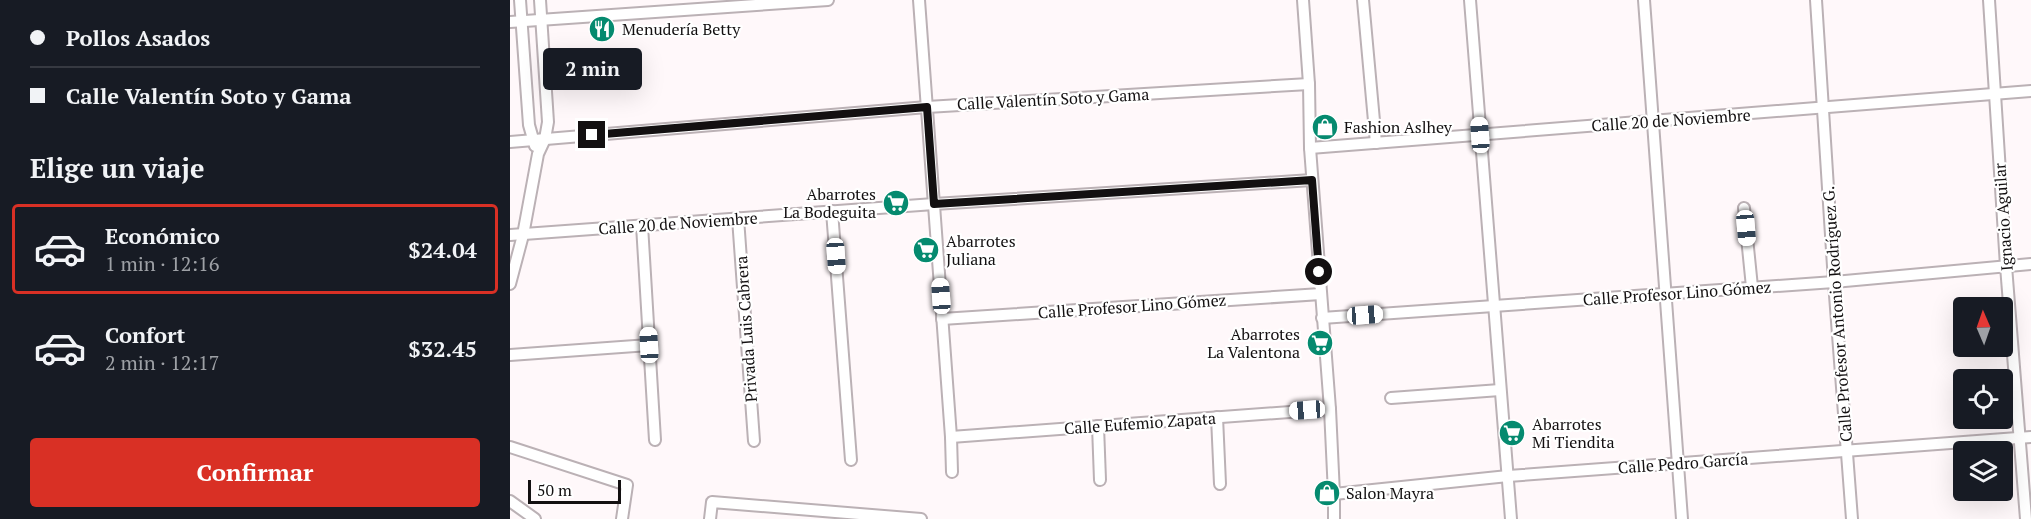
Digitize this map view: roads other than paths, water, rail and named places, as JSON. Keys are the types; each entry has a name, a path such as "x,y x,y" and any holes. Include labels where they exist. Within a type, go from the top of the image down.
{"street":[{"path":"520,0 516,21 529,124 538,154"},
{"path":"510,284 523,234 538,154 545,139 548,122 540,0"},
{"path":"516,21 828,0"},
{"path":"919,0 952,472"},
{"path":"1303,0 1312,180 1330,409 1334,519"},
{"path":"1363,0 1376,143"},
{"path":"1470,0 1511,519"},
{"path":"1644,0 1682,519"},
{"name":"Calle Profesor Antonio Rodríguez G.","path":"1816,0 1852,519"},
{"name":"Ignacio Aguilar","path":"1989,0 2006,266 2025,437 2026,519"},
{"name":"Calle Valentín Soto y Gama","path":"510,142 927,107 1309,84"},
{"name":"Calle 20 de Noviembre","path":"1310,148 2031,91"},
{"name":"Calle 20 de Noviembre","path":"510,235 934,204 1312,180"},
{"path":"1744,208 1752,287"},
{"path":"832,211 851,460"},
{"name":"Privada Luis Cabrera","path":"738,218 754,441"},
{"path":"642,225 655,440"},
{"name":"Calle Profesor Lino Gómez","path":"1322,318 1834,282 2031,264"},
{"name":"Calle Profesor Lino Gómez","path":"942,318 1321,294"},
{"path":"510,355 649,345"},
{"path":"1391,398 1500,390"},
{"name":"Calle Eufemio Zapata","path":"951,437 1330,409"},
{"path":"1217,417 1220,484"},
{"path":"1098,426 1100,480"},
{"name":"Calle Pedro García","path":"1334,494 1508,476 2025,437"},
{"path":"510,447 627,485 622,519"},
{"path":"510,501 535,519"},
{"path":"710,519 712,502 921,519"}],"place":[{"name":"Menudería Betty","path":"602,29"},
{"name":"Fashion Aslhey","path":"1325,127"},
{"name":"Abarrotes La Bodeguita","path":"896,203"},
{"name":"Abarrotes Juliana","path":"926,250"},
{"name":"Abarrotes La Valentona","path":"1320,343"},
{"name":"Abarrotes Mi Tiendita","path":"1512,433"},
{"name":"Salon Mayra","path":"1327,493"}]}
